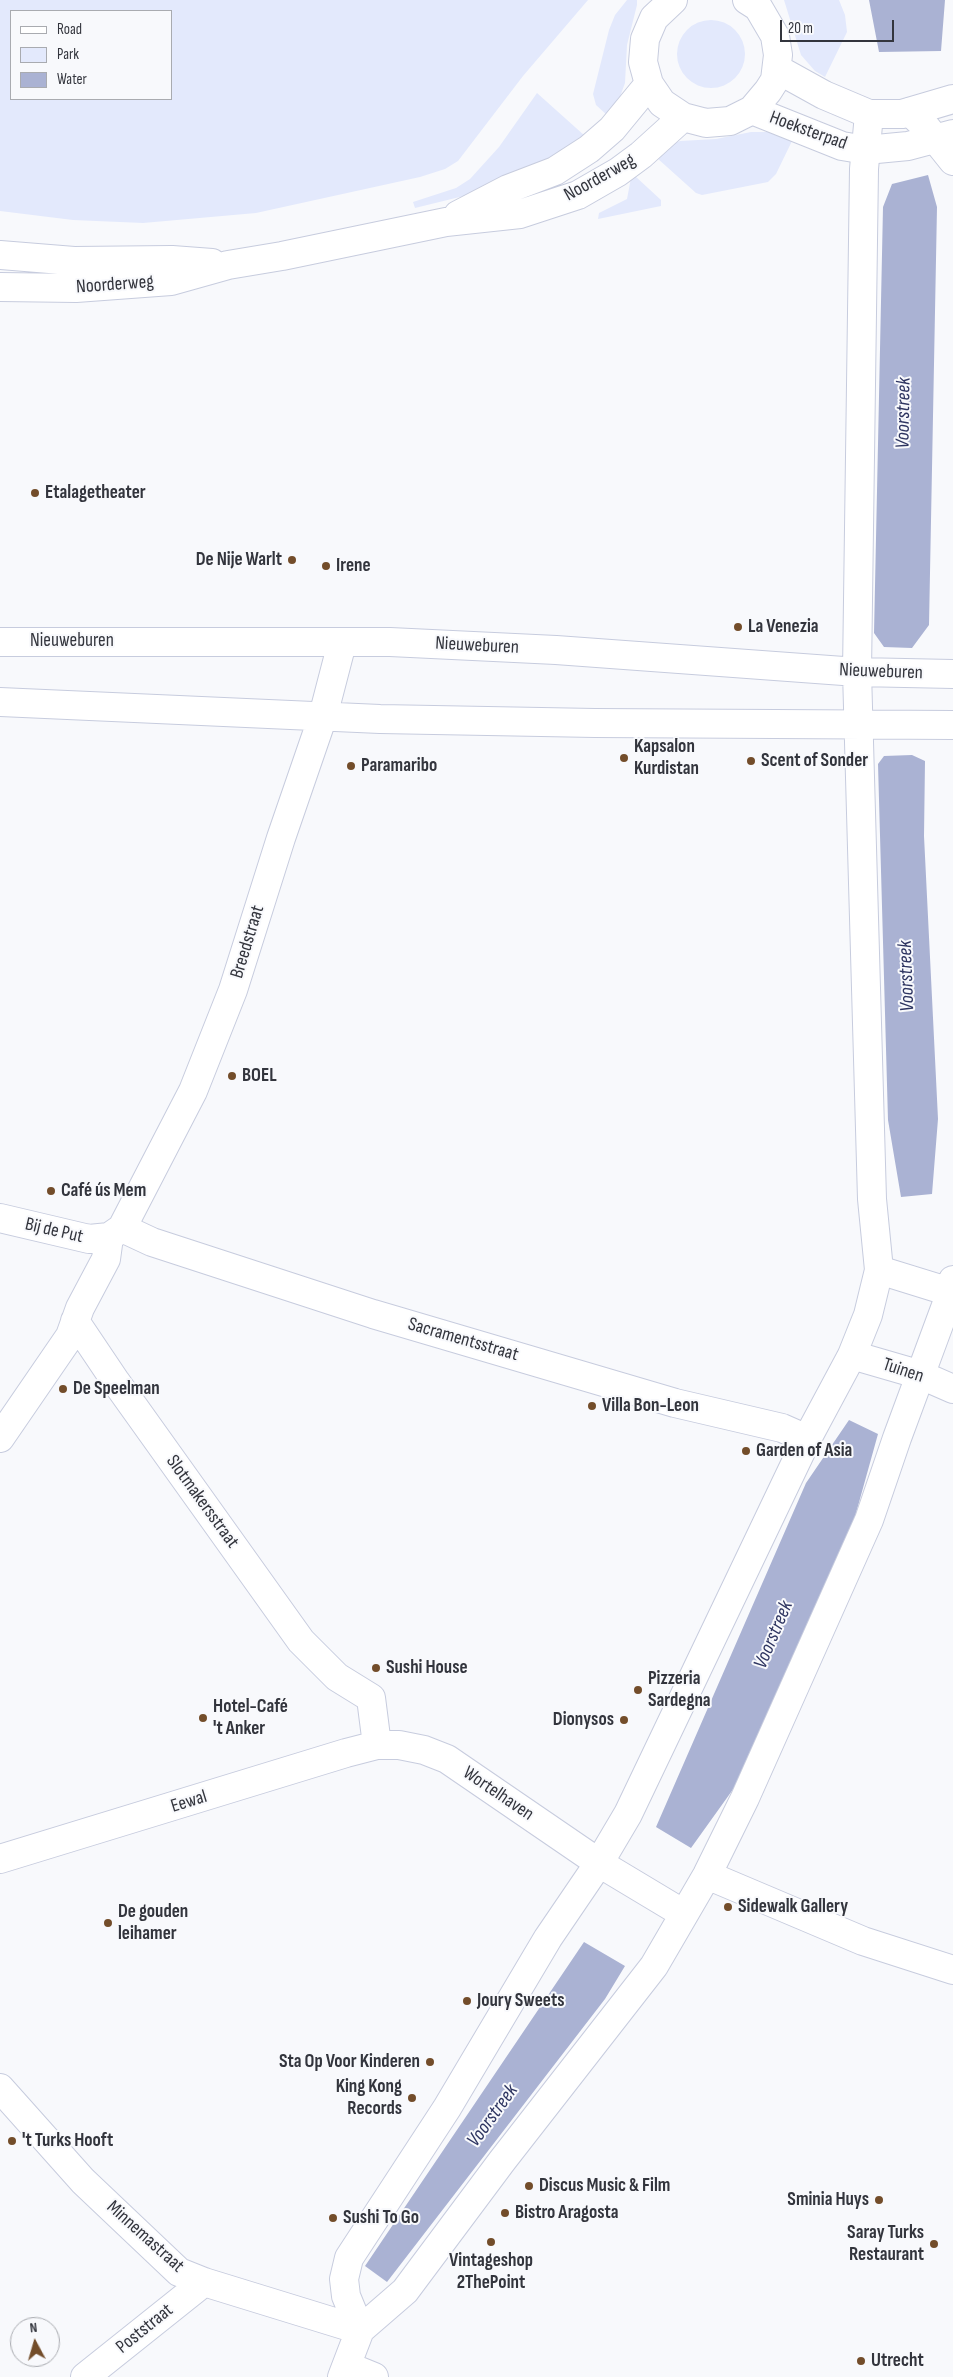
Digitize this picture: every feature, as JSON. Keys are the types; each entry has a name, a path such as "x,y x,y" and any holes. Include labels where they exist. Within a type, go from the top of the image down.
{"street":[{"path":"671,0 654,18 645,39 643,62 649,84 662,103 683,117 706,123 730,121 752,110 775,80 778,69 775,36 756,2"},
{"name":"Hoeksterpad","path":"778,69 824,95 869,114 910,112 953,99"},
{"name":"Noorderweg","path":"446,222 508,189 555,171 589,149 612,129 649,84"},
{"name":"Hoeksterpad","path":"752,110 835,144 866,150 908,146 945,136"},
{"path":"910,112 945,136 953,161"},
{"path":"360,2330 346,2296 344,2279 349,2258 447,2108 548,1938 599,1863 628,1814 807,1439 852,1355 868,1315 879,1270 872,1199 857,672 866,150 869,114"},
{"name":"Noorderweg","path":"0,287 76,288 171,281 228,265 282,256 446,222 520,214 578,195 624,168 683,117"},
{"name":"Noorderweg","path":"0,255 74,261 172,260 228,265"},
{"name":"Nieuweburen","path":"0,642 342,644 390,642 556,650 857,672 953,674"},
{"name":"Breedstraat","path":"115,1233 193,1091 233,990 281,838 323,716 342,644"},
{"path":"0,702 167,711 380,719 595,724 953,725"},
{"path":"953,711 953,734"},
{"name":"Bij de Put","path":"0,1218 90,1239 115,1233"},
{"name":"Bij de Put","path":"0,1438 70,1336 75,1321 106,1259 115,1233"},
{"name":"Sacramentsstraat","path":"115,1233 152,1242 373,1314 675,1403 782,1428 807,1439"},
{"path":"374,2377 344,2371 360,2330 404,2291 502,2161 654,1966 707,1875 745,1798 866,1528 952,1288 879,1270"},
{"name":"Slotmakersstraat","path":"75,1321 116,1382 301,1642 336,1677 371,1698 377,1745"},
{"name":"Tuinen","path":"852,1355 921,1375 953,1389"},
{"name":"Wortelhaven","path":"377,1745 399,1745 424,1750 447,1759 599,1863 684,1914"},
{"name":"Eewal","path":"0,1859 377,1745"},
{"path":"707,1875 863,1941 953,1970"},
{"name":"Minnemastraat","path":"0,2088 83,2181 179,2272 204,2282 360,2330"},
{"name":"Poststraat","path":"85,2377 204,2282"}],"green space":[{"path":"0,0 588,0 523,76 458,161 445,169 420,177 256,213 143,223 73,220 0,211"},
{"path":"627,0 637,0 637,5 627,45 625,83 617,105 608,116 596,105 593,94 609,30 615,15"},
{"path":"784,0 839,0 845,15 847,32 825,77 815,71 801,55"},
{"path":"711,20 724,23 735,30 742,41 745,54 742,67 735,78 724,85 711,88 698,85 687,78 680,67 677,54 680,41 687,30 698,23"},
{"path":"537,93 585,136 554,159 484,191 415,208 413,202 456,188 470,179 499,147"},
{"path":"751,132 785,135 792,141 776,174 768,182 702,195 696,193 657,158 667,146 680,141 716,139"},
{"path":"635,176 661,200 661,206 598,219 599,213 627,199 631,178"}],"water":[{"path":"869,0 945,0 941,51 879,52"},
{"name":"Voorstreek","path":"928,175 937,207 929,625 912,648 884,647 874,633 883,207 892,184"},
{"name":"Voorstreek","path":"912,755 925,761 924,836 938,1119 932,1194 901,1197 888,1120 878,764 884,756"},
{"name":"Voorstreek","path":"849,1420 878,1434 853,1524 739,1781 691,1848 656,1827 806,1483"},
{"name":"Voorstreek","path":"584,1942 625,1966 605,1999 387,2282 365,2266"}],"place":[{"name":"Etalagetheater","path":"35,493"},
{"name":"De Nije Warlt","path":"292,560"},
{"name":"Irene","path":"326,566"},
{"name":"La Venezia","path":"738,627"},
{"name":"Kapsalon Kurdistan","path":"624,758"},
{"name":"Scent of Sonder","path":"751,761"},
{"name":"Paramaribo","path":"351,766"},
{"name":"BOEL","path":"232,1076"},
{"name":"Café ús Mem","path":"51,1191"},
{"name":"De Speelman","path":"63,1389"},
{"name":"Villa Bon-Leon","path":"592,1406"},
{"name":"Garden of Asia","path":"746,1451"},
{"name":"Sushi House","path":"376,1668"},
{"name":"Pizzeria Sardegna","path":"638,1690"},
{"name":"Hotel-Café 't Anker","path":"203,1718"},
{"name":"Dionysos","path":"624,1720"},
{"name":"Sidewalk Gallery","path":"728,1907"},
{"name":"De gouden leihamer","path":"108,1923"},
{"name":"Joury Sweets","path":"467,2001"},
{"name":"Sta Op Voor Kinderen","path":"430,2062"},
{"name":"King Kong Records","path":"412,2098"},
{"name":"'t Turks Hooft","path":"12,2141"},
{"name":"Discus Music & Film","path":"529,2186"},
{"name":"Sminia Huys","path":"879,2200"},
{"name":"Bistro Aragosta","path":"505,2213"},
{"name":"Sushi To Go","path":"333,2218"},
{"name":"Vintageshop 2ThePoint","path":"491,2242"},
{"name":"Saray Turks Restaurant","path":"934,2244"},
{"name":"Utrecht","path":"861,2361"}]}
